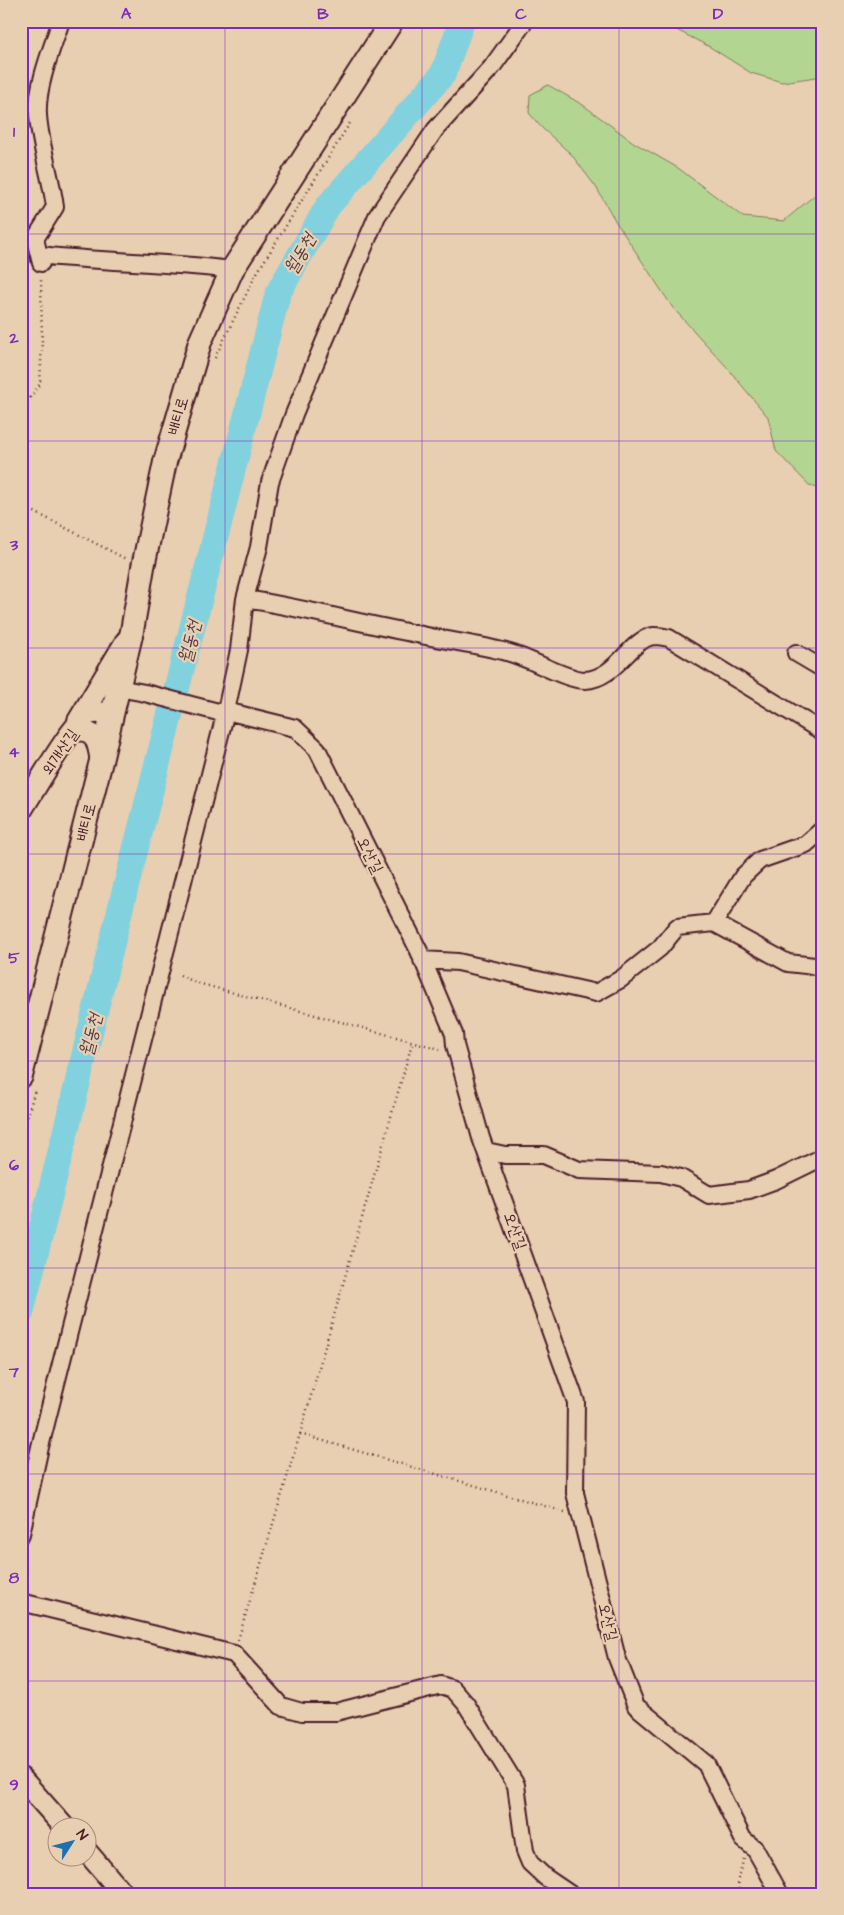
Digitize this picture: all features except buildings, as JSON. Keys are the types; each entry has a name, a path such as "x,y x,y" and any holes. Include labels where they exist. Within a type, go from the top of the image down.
{"main road":[{"name":"배티로","path":"28,1081 132,631 165,462 200,342 232,270 400,25"}],"street":[{"path":"61,21 42,79 38,114 47,172 55,207 35,239 40,259 195,265 232,270"},
{"path":"21,1534 42,1438 239,650 245,599 258,546 270,482 294,414 377,216 435,130 492,67 525,21"},
{"path":"245,599 285,605 416,634 495,649 534,661 575,679 587,680 604,676 642,641 653,636 669,638 823,732"},
{"path":"73,730 132,631"},
{"path":"796,654 823,669"},
{"name":"오산길","path":"118,688 295,728 317,749 422,960 454,1034 455,1045 486,1151 576,1402 575,1493 617,1658 636,1706 706,1764 743,1840 755,1849 780,1894"},
{"name":"외개산길","path":"21,812 73,730 87,714 97,712 112,715"},
{"path":"73,730 85,729 94,735 98,742 101,761"},
{"path":"714,923 743,876 760,860 806,844 823,829"},
{"path":"422,960 458,962 596,993 621,979 660,948 676,927 714,923 788,962 823,967"},
{"path":"486,1151 505,1155 544,1156 579,1170 661,1172 681,1178 709,1195 750,1190 776,1180 823,1157"},
{"path":"21,1602 234,1654 281,1706 302,1712 336,1712 441,1685 453,1689 466,1704 516,1784 525,1852 530,1864 570,1894"},
{"path":"21,1778 56,1818"},
{"path":"98,1865 123,1894"}],"path":[{"path":"400,25 413,21"},
{"path":"213,362 255,276 352,120"},
{"path":"21,410 40,384 42,340 40,259"},
{"path":"21,505 143,567"},
{"path":"180,974 194,982 413,1040 442,1050 455,1045"},
{"path":"234,1654 300,1434 413,1040"},
{"path":"21,1141 28,1081"},
{"path":"300,1434 563,1511 580,1512"},
{"path":"739,1894 738,1877 749,1844"}],"green space":[{"path":"659,21 823,21 823,76 782,82 751,73 710,47"},
{"path":"548,85 583,105 633,142 678,168 743,217 784,221 823,188 823,489 810,486 776,451 768,417 725,365 673,308 616,222 596,187 571,154 542,128 529,113 530,95"}],"waterway":[{"name":"월동천","path":"21,1313 123,898 278,293 328,206 443,74 462,21"}]}
